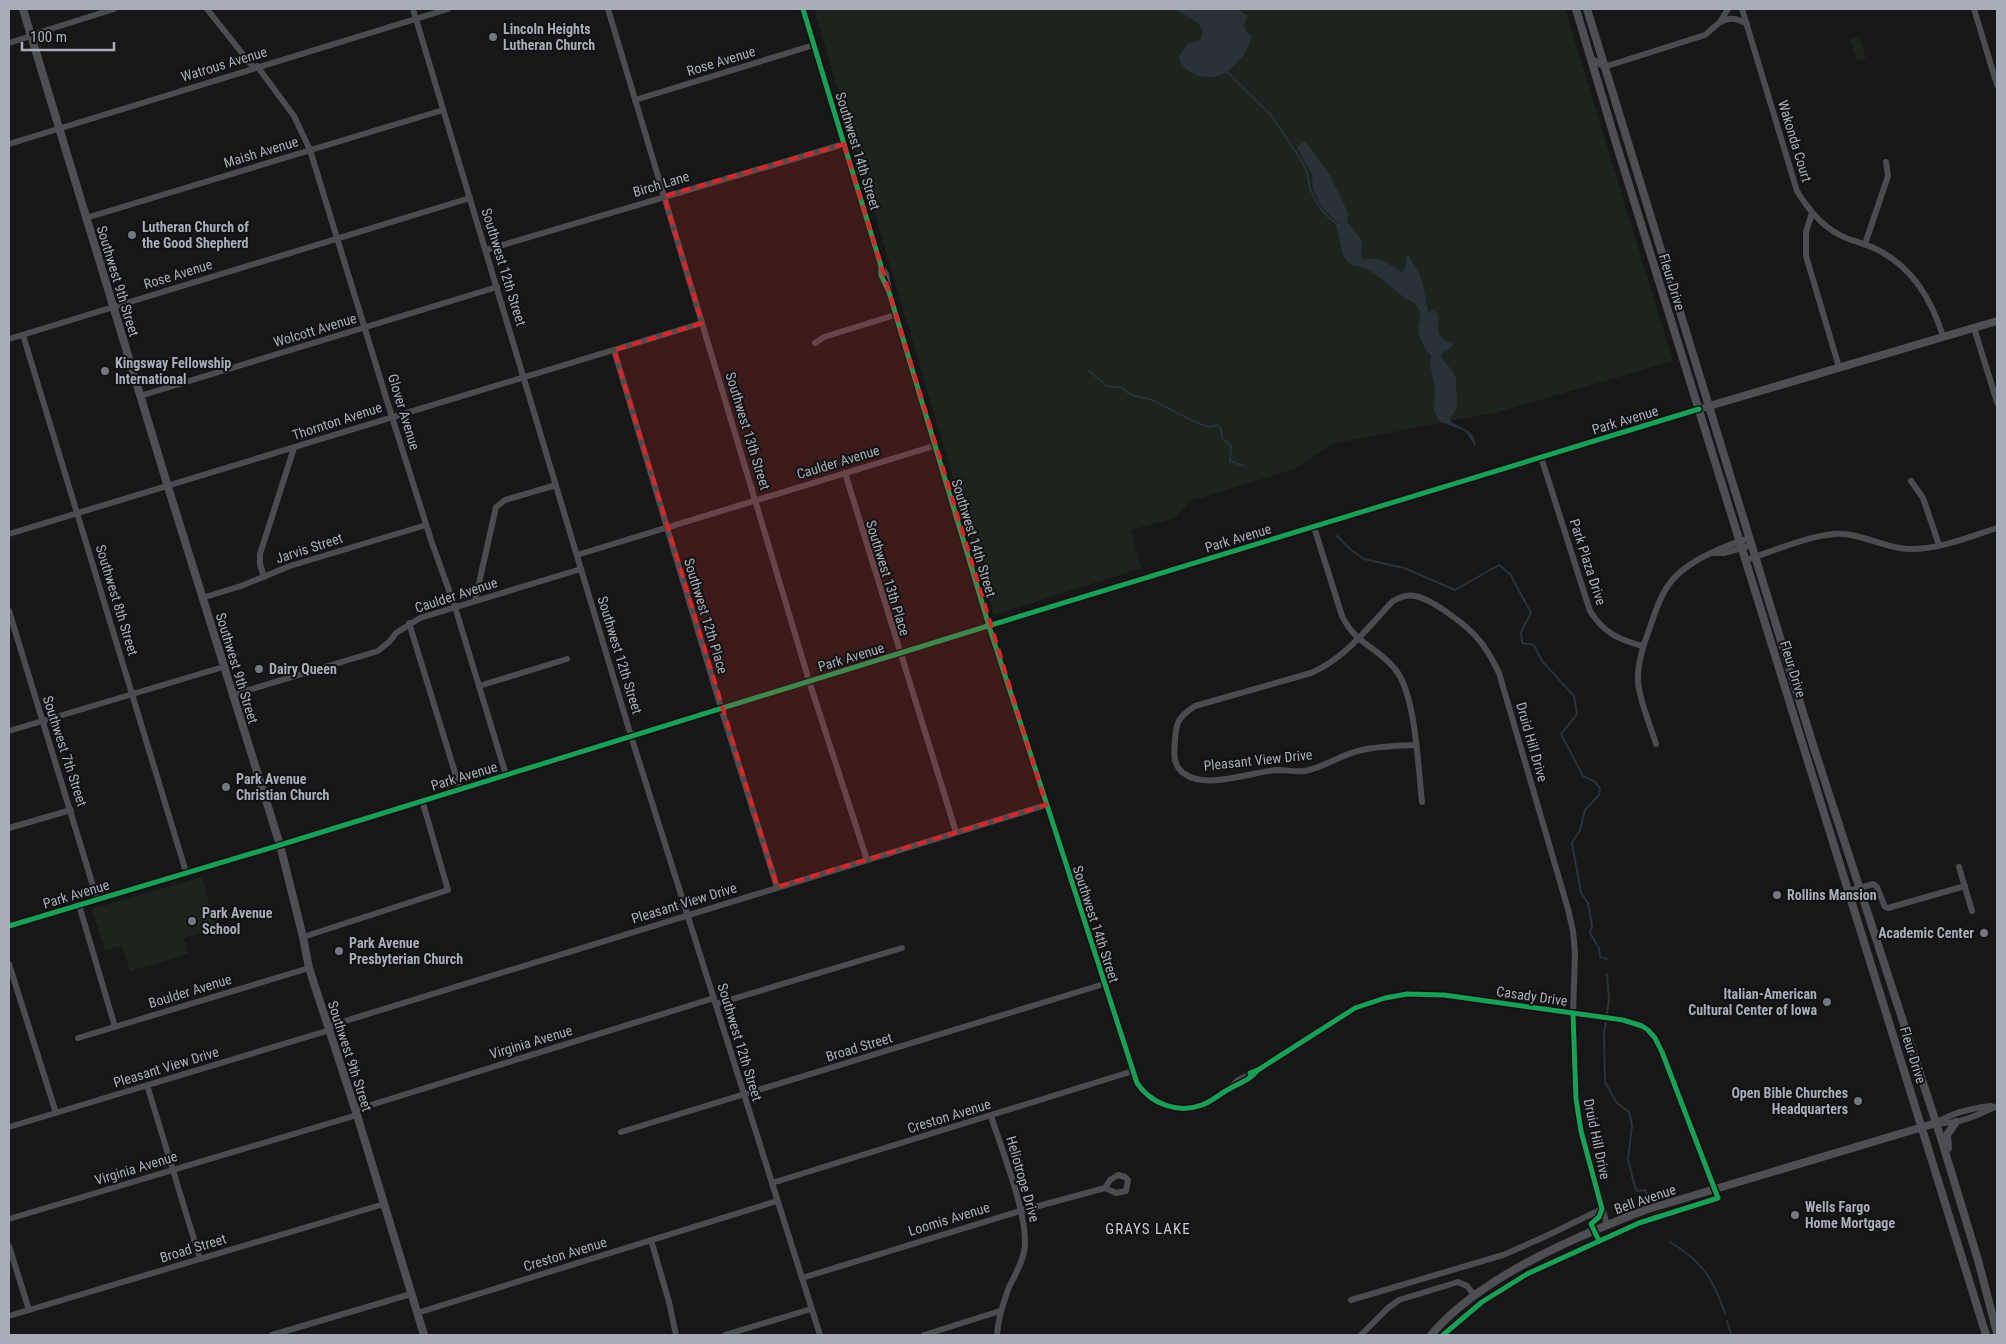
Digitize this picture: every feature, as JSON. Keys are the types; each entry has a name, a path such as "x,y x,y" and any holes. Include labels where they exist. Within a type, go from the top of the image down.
{"main road":[{"name":"Southwest 9th Street","path":"23,9 232,696 280,845 319,1003 356,1112 424,1335"},
{"name":"Fleur Drive","path":"1576,9 1618,152 1923,1127 1986,1335"},
{"name":"Fleur Drive","path":"1587,9 1858,888 1936,1123 1978,1260 1997,1332"},
{"name":"Park Avenue","path":"1699,409 1997,320"},
{"path":"1952,1177 1946,1140 1950,1129 1956,1122"},
{"name":"Bell Avenue","path":"1607,1226 1645,1210 1936,1123"},
{"path":"1431,1335 1474,1295 1514,1270 1607,1226"}],"street":[{"path":"9,43 114,9"},
{"name":"Glover Avenue","path":"207,9 294,116 310,150 364,328 506,775"},
{"name":"Southwest 12th Street","path":"413,9 631,736 820,1335"},
{"name":"Watrous Avenue","path":"9,144 448,9"},
{"name":"Southwest 13th Street","path":"608,9 810,681 867,860"},
{"name":"Southwest 14th Street","path":"803,9 880,266 881,275 888,292 989,626 1133,1071"},
{"path":"1720,22 1728,9"},
{"name":"Wakonda Court","path":"1742,9 1797,191 1812,213 1835,232 1865,244 1894,260 1917,282 1931,303 1943,336"},
{"path":"1974,9 1997,85"},
{"path":"1591,58 1604,67 1695,40 1727,18 1733,18 1747,24"},
{"name":"Rose Avenue","path":"635,100 814,46"},
{"name":"Maish Avenue","path":"86,218 443,110"},
{"name":"Birch Lane","path":"486,250 844,144"},
{"path":"1865,244 1888,176 1886,162"},
{"name":"Rose Avenue","path":"9,339 470,198"},
{"path":"1812,213 1806,232 1806,256 1839,367"},
{"name":"Wolcott Avenue","path":"140,396 497,287"},
{"path":"816,343 824,336 895,315"},
{"name":"Thornton Avenue","path":"9,534 702,323"},
{"path":"1974,328 1997,402"},
{"name":"Southwest 8th Street","path":"23,335 186,872"},
{"name":"Southwest 12th Place","path":"614,350 666,528 777,888"},
{"name":"Park Avenue","path":"9,926 280,845 1699,409"},
{"name":"Caulder Avenue","path":"577,555 934,446"},
{"path":"264,576 260,564 260,554 294,448"},
{"name":"Park Plaza Drive","path":"1541,457 1590,611 1597,622 1611,635 1622,641 1643,646"},
{"name":"Southwest 13th Place","path":"845,473 956,832"},
{"path":"1911,481 1923,498 1939,545"},
{"path":"475,601 496,507 505,500 556,485"},
{"name":"Jarvis Street","path":"202,598 241,586 290,566 426,525"},
{"path":"1314,527 1342,616 1348,627 1385,657 1401,677 1410,701 1422,802"},
{"path":"1746,560 1812,538 1832,534 1863,537 1889,546 1908,549 1939,545 1997,528"},
{"path":"1656,744 1638,683 1638,667 1658,602 1667,586 1686,565 1721,547 1751,542"},
{"name":"Caulder Avenue","path":"232,696 378,650 409,623 420,618 581,569"},
{"name":"Druid Hill Drive","path":"1176,726 1185,713 1195,706 1311,673 1325,667 1338,658 1393,601 1404,596 1412,595 1424,599 1462,623 1480,640 1494,662 1502,685 1568,909 1576,954 1573,1014 1576,1099 1581,1131 1602,1209"},
{"name":"Southwest 7th Street","path":"9,611 12,632 71,810 97,899"},
{"path":"409,623 460,789"},
{"path":"479,686 568,659"},
{"path":"9,731 223,666"},
{"name":"Pleasant View Drive","path":"1176,726 1175,763 1184,774 1198,779 1223,779 1279,770 1305,771 1360,750 1415,745"},
{"path":"303,937 447,891 449,888 422,800"},
{"name":"Pleasant View Drive","path":"9,1127 1046,805"},
{"path":"9,828 71,810"},
{"path":"1959,867 1972,911"},
{"path":"1848,891 1873,884 1877,887 1885,907 1888,908 1965,886"},
{"path":"79,905 115,1027"},
{"name":"Virginia Avenue","path":"9,1219 173,1170 715,1001 902,948"},
{"path":"9,964 56,1113"},
{"name":"Boulder Avenue","path":"78,1038 309,968"},
{"name":"Broad Street","path":"621,1132 1104,984"},
{"name":"Casady Drive","path":"1133,1071 1137,1083 1144,1092 1156,1101 1172,1107 1189,1108 1200,1106 1355,1008 1398,995 1437,994 1608,1018 1642,1026 1655,1038 1715,1189"},
{"name":"Creston Avenue","path":"772,1183 1133,1071"},
{"path":"147,1085 200,1259"},
{"name":"Bell Avenue","path":"1936,1123 1945,1117 1976,1108 1997,1106"},
{"name":"Bell Avenue","path":"1936,1123 1948,1124 1956,1122 1997,1106"},
{"name":"Heliotrope Drive","path":"991,1116 1024,1227 1024,1251 1020,1266 1000,1312 997,1335"},
{"name":"Loomis Avenue","path":"802,1278 1020,1210 1105,1188"},
{"name":"Creston Avenue","path":"417,1313 777,1201"},
{"name":"Broad Street","path":"9,1316 384,1204"},
{"name":"Bell Avenue","path":"1351,1300 1503,1255 1602,1209 1607,1226"},
{"path":"651,1240 669,1302 676,1335"},
{"path":"9,1246 29,1310"},
{"path":"1361,1335 1388,1308 1399,1300 1458,1282 1467,1286 1474,1295"},
{"path":"272,1335 411,1294"},
{"path":"725,1335 811,1309"},
{"path":"924,1335 1000,1312"}],"highlighted area":[{"path":"844,144 1046,805 777,887 614,350 702,323 664,196"}],"shaded area":[{"path":"814,9 1565,9 1673,361 1498,412 1331,444 1295,469 1190,501 1175,518 1131,530 1141,568 994,615"},
{"path":"1175,9 1237,9 1248,16 1244,27 1252,36 1244,55 1227,72 1215,77 1196,75 1190,72 1181,63 1179,57 1187,44 1201,40 1203,32 1198,23"},
{"path":"1859,36 1866,58 1857,61 1850,39"},
{"path":"1305,141 1330,175 1348,213 1347,221 1362,241 1362,258 1382,261 1402,272 1409,254 1420,275 1428,313 1432,310 1438,314 1438,330 1440,335 1453,344 1452,347 1441,354 1456,379 1457,405 1449,419 1473,436 1475,446 1465,431 1441,422 1437,418 1434,409 1435,387 1430,364 1431,355 1425,349 1418,332 1420,316 1416,305 1373,273 1360,266 1354,266 1343,255 1336,225 1339,221 1336,221 1321,206 1313,188 1312,174 1297,147"},
{"path":"202,877 216,929 184,938 188,953 130,971 122,946 105,950 92,909"}],"waterway":[{"path":"1226,71 1271,115 1301,160 1307,172 1310,189 1320,208 1336,223"},
{"path":"1089,371 1107,386 1123,388 1134,396 1151,399 1200,424 1211,427 1218,425 1221,429 1222,438 1231,446 1230,461 1244,466"},
{"path":"1337,536 1351,550 1364,559 1404,568 1455,590 1499,565 1510,574 1531,613 1521,632 1522,643 1534,645 1542,661 1574,696 1577,714 1561,734 1583,776 1594,781 1600,788 1599,795 1585,810 1580,830 1572,843 1581,893 1588,903 1592,926 1590,933 1599,948 1600,957 1607,959"},
{"path":"1607,974 1609,1000 1604,1034 1605,1082 1616,1102 1629,1112 1632,1126 1628,1159 1637,1191 1645,1190 1648,1196"},
{"path":"1670,1242 1691,1256 1705,1272 1716,1290 1725,1313"},
{"path":"1727,1321 1731,1335"}],"cycle path":[{"path":"803,9 881,266 881,275 889,292 989,626 1137,1083 1157,1102 1175,1108 1193,1108 1209,1102 1248,1079 1258,1070"},
{"path":"9,926 280,845 1699,409"},
{"path":"1250,1073 1258,1070 1355,1008 1385,998 1407,994 1444,995 1623,1020 1642,1026 1655,1038 1718,1198 1639,1223 1527,1274 1482,1302 1443,1335"},
{"path":"1573,1013 1576,1099 1581,1131 1602,1209 1599,1217 1591,1224 1599,1241"}],"place":[{"name":"Lincoln Heights Lutheran Church","path":"493,37"},
{"name":"Lutheran Church of the Good Shepherd","path":"132,235"},
{"name":"Kingsway Fellowship International","path":"105,371"},
{"name":"Dairy Queen","path":"259,669"},
{"name":"Park Avenue Christian Church","path":"226,787"},
{"name":"Rollins Mansion","path":"1777,895"},
{"name":"Park Avenue School","path":"192,921"},
{"name":"Academic Center","path":"1984,933"},
{"name":"Park Avenue Presbyterian Church","path":"339,951"},
{"name":"Italian-American Cultural Center of Iowa","path":"1827,1002"},
{"name":"Open Bible Churches Headquarters","path":"1858,1101"},
{"name":"Wells Fargo Home Mortgage","path":"1795,1215"}],"district":[{"name":"GRAYS LAKE","path":"1148,1229"}]}
